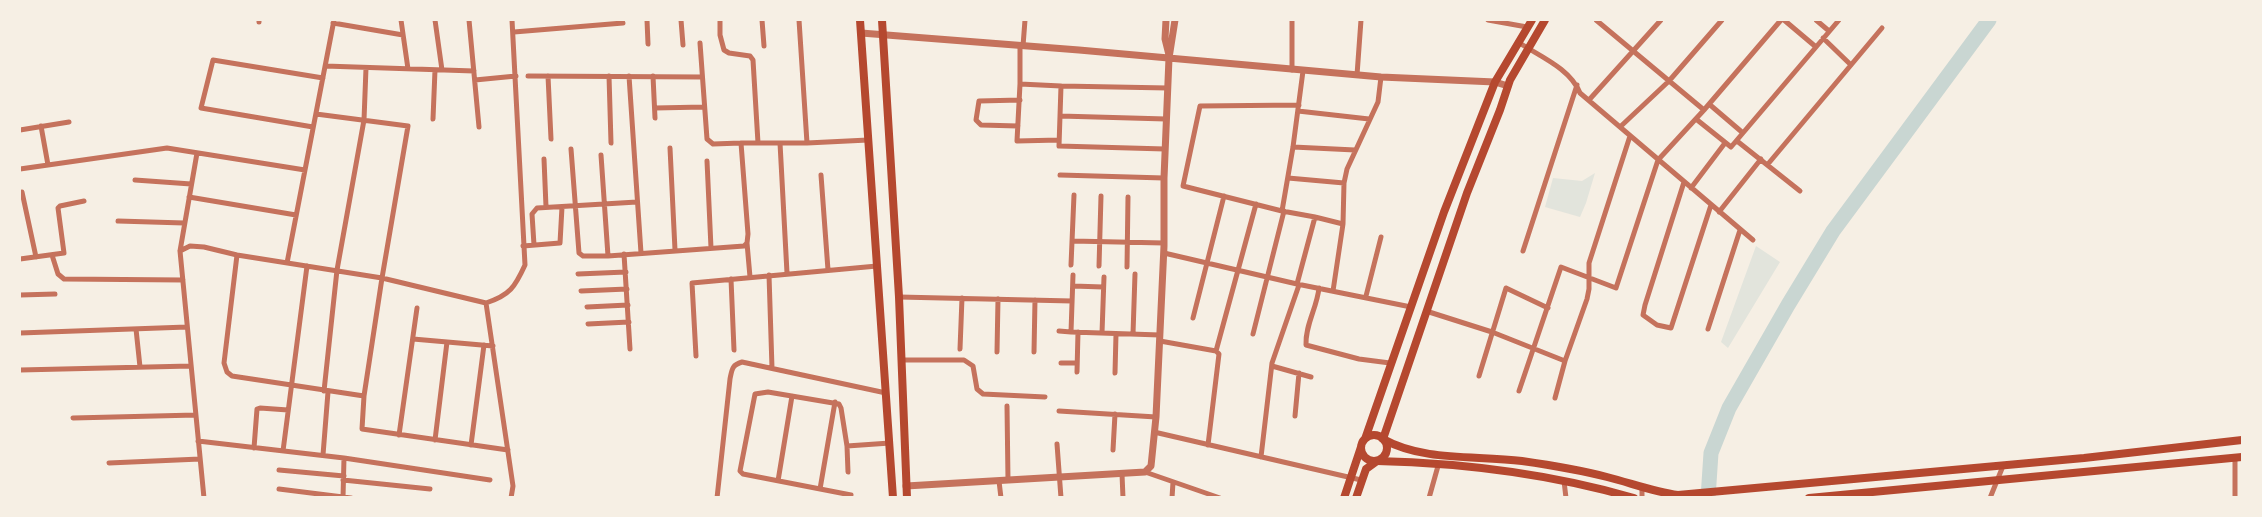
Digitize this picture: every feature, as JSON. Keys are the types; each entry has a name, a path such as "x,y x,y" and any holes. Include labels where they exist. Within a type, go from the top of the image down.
{"main road":[{"path":"860,20 893,498"},
{"path":"882,20 899,297 907,498"},
{"path":"1356,498 1366,469 1383,457 1387,450 1383,439 1467,193 1508,86 1527,48 1545,20"},
{"path":"1344,498 1444,212 1495,82 1530,23"},
{"path":"1363,443 1372,435 1420,452 1521,461 1607,477 1678,495 2003,466 2242,440"},
{"path":"1363,443 1365,458 1377,461 1527,474 1634,498"},
{"path":"1809,498 2239,458"}],"street":[{"path":"401,20 408,69"},
{"path":"433,119 438,70 435,20"},
{"path":"469,20 479,127"},
{"path":"180,251 190,246 337,270 382,278 486,303 503,297 516,284 525,265 512,20"},
{"path":"646,20 648,44"},
{"path":"681,20 684,45"},
{"path":"720,20 720,34 724,50 750,56 753,60 758,143"},
{"path":"762,20 764,46"},
{"path":"799,20 807,143"},
{"path":"1025,20 1017,141 1059,140"},
{"path":"1166,20 1165,39 1169,58"},
{"path":"1145,472 1151,466 1156,417 1164,253 1166,119 1169,58 1175,20"},
{"path":"1292,20 1292,70"},
{"path":"1357,75 1361,20"},
{"path":"1488,20 1530,23"},
{"path":"1598,20 1704,110"},
{"path":"1589,100 1661,20"},
{"path":"1620,127 1669,81 1722,20"},
{"path":"1519,391 1562,267 1616,288 1658,160 1782,20 1816,47"},
{"path":"1816,20 1829,31"},
{"path":"1696,119 1731,147 1839,20"},
{"path":"287,263 334,21 403,35"},
{"path":"514,32 623,23"},
{"path":"1768,164 1882,28"},
{"path":"861,33 1303,71 1495,82 1508,86"},
{"path":"1823,38 1851,65"},
{"path":"1518,42 1554,64 1577,85 1580,93 1753,240"},
{"path":"700,43 704,107 709,142 807,143 868,140"},
{"path":"313,127 201,108 213,60 323,78"},
{"path":"325,66 474,71"},
{"path":"323,455 337,270 364,120 366,68"},
{"path":"1253,334 1283,211 1303,71"},
{"path":"475,80 516,76"},
{"path":"528,76 702,76"},
{"path":"548,76 550,139"},
{"path":"609,76 611,142"},
{"path":"629,76 641,253"},
{"path":"653,76 656,118"},
{"path":"1333,291 1344,224 1344,183 1355,150 1378,102 1381,77"},
{"path":"1020,84 1168,88"},
{"path":"1523,251 1577,85"},
{"path":"1061,86 1059,146 1165,149"},
{"path":"1018,126 981,125 976,120 979,100 1020,100"},
{"path":"1709,104 1743,133"},
{"path":"1344,224 1183,186 1200,106 1299,108 1369,119"},
{"path":"655,108 704,107"},
{"path":"316,114 408,126 364,396 362,429 508,450"},
{"path":"1060,116 1166,119"},
{"path":"20,130 69,122"},
{"path":"42,126 48,165"},
{"path":"1555,398 1565,361 1587,299 1589,263 1630,136"},
{"path":"1737,141 1800,191"},
{"path":"1691,188 1725,142"},
{"path":"741,143 750,277"},
{"path":"780,143 787,273"},
{"path":"1293,147 1355,150"},
{"path":"20,169 167,148 305,171"},
{"path":"670,148 675,250"},
{"path":"571,150 579,253 583,256 744,246 747,243"},
{"path":"197,153 180,251 204,498"},
{"path":"601,155 608,256"},
{"path":"544,159 546,207"},
{"path":"1719,212 1761,159"},
{"path":"707,161 711,248"},
{"path":"821,175 828,270"},
{"path":"1060,175 1164,178"},
{"path":"1288,178 1344,183"},
{"path":"135,180 191,184"},
{"path":"1684,182 1643,315 1657,325 1671,328 1711,205"},
{"path":"22,192 36,257"},
{"path":"1071,265 1074,195"},
{"path":"189,196 296,215"},
{"path":"1099,266 1101,196"},
{"path":"1193,318 1224,196"},
{"path":"1127,267 1128,197"},
{"path":"20,259 62,254 64,250 58,208 84,201"},
{"path":"534,245 533,210 546,207 637,202"},
{"path":"1208,445 1219,357 1216,351 1256,204"},
{"path":"523,246 560,243 562,207"},
{"path":"1261,457 1272,366 1316,217"},
{"path":"118,221 184,223"},
{"path":"1708,329 1740,230"},
{"path":"1366,296 1381,237"},
{"path":"1072,241 1164,243"},
{"path":"1164,253 1268,278 1366,296 1411,307"},
{"path":"624,254 630,349"},
{"path":"52,255 58,274 64,279 183,280"},
{"path":"237,255 224,363 227,372 232,376 364,396"},
{"path":"283,451 307,266"},
{"path":"696,356 693,283 878,266"},
{"path":"578,274 626,272"},
{"path":"1133,334 1135,274"},
{"path":"769,275 772,368"},
{"path":"1071,332 1074,275"},
{"path":"1102,333 1104,277"},
{"path":"731,279 734,350"},
{"path":"1073,286 1103,287"},
{"path":"1319,288 1318,303 1306,334 1306,345 1359,359 1390,363"},
{"path":"1479,376 1506,288 1548,308"},
{"path":"581,291 627,289"},
{"path":"20,296 55,294"},
{"path":"899,297 1072,301"},
{"path":"960,350 962,298"},
{"path":"997,352 998,299"},
{"path":"1034,352 1035,300"},
{"path":"486,303 513,486 511,498"},
{"path":"587,307 628,305"},
{"path":"399,435 417,308"},
{"path":"1426,311 1492,332 1565,361"},
{"path":"588,324 629,322"},
{"path":"20,333 187,327"},
{"path":"136,329 140,368"},
{"path":"1059,331 1133,334 1216,351"},
{"path":"1077,372 1078,332"},
{"path":"1116,334 1116,373"},
{"path":"413,339 493,346"},
{"path":"435,440 447,342"},
{"path":"471,445 484,345"},
{"path":"902,360 964,360 973,366 977,389 983,394 1045,397"},
{"path":"717,498 732,368 735,364 742,362 886,393"},
{"path":"1061,363 1077,363"},
{"path":"20,370 191,366"},
{"path":"1272,366 1311,377"},
{"path":"1295,416 1299,373"},
{"path":"848,472 847,446 841,408 835,402 768,392 755,394 740,471 743,474 851,495"},
{"path":"778,481 792,396"},
{"path":"820,489 835,402"},
{"path":"1007,406 1008,480"},
{"path":"254,448 257,410 261,408 288,410"},
{"path":"1059,411 1156,417"},
{"path":"1113,450 1115,414"},
{"path":"73,418 196,416"},
{"path":"1154,432 1361,480"},
{"path":"198,441 323,455 490,480"},
{"path":"847,446 890,443"},
{"path":"1057,444 1061,498"},
{"path":"343,497 344,458"},
{"path":"2235,498 2239,458"},
{"path":"110,463 200,459"},
{"path":"1429,498 1438,465"},
{"path":"1990,498 2003,466"},
{"path":"279,470 430,489"},
{"path":"906,486 1145,472 1220,498"},
{"path":"1122,474 1123,498"},
{"path":"999,480 1001,498"},
{"path":"1564,481 1566,498"},
{"path":"1172,498 1173,482"},
{"path":"1642,487 1642,498"},
{"path":"2235,488 2242,488"},
{"path":"279,489 351,498"}],"shaded area":[{"path":"1595,173 1580,217 1545,207 1553,178 1582,181"},
{"path":"1756,246 1780,262 1728,348 1721,342"}],"waterway":[{"path":"1708,498 1711,453 1729,408 1788,305 1833,231 1989,20"}]}
